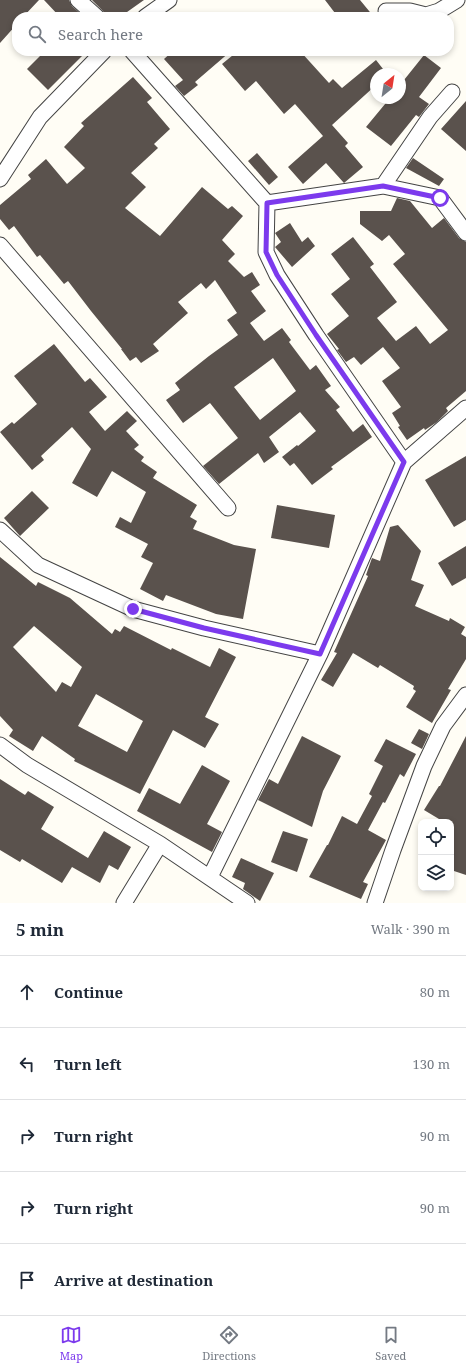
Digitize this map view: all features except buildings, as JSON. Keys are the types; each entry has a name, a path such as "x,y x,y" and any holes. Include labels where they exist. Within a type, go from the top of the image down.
{"street":[{"path":"78,0 91,12"},
{"path":"152,12 169,0"},
{"path":"435,12 457,0"},
{"path":"386,11 415,12"},
{"path":"0,179 40,117 99,56"},
{"path":"136,56 267,203 266,252 277,275 316,335 404,462"},
{"path":"383,186 430,117 452,92"},
{"path":"267,203 383,186 440,198 466,233"},
{"path":"0,245 228,508"},
{"path":"210,877 320,654 404,462 466,408"},
{"path":"0,530 38,565 133,609 204,628 320,654"},
{"path":"376,903 393,850 424,766 443,726 466,695"},
{"path":"0,745 27,765 160,844 247,903"},
{"path":"124,903 160,844"}],"route":[{"path":"133,609 204,628 320,654 404,462 316,335 277,275 266,252 267,203 383,186 440,198"}]}
